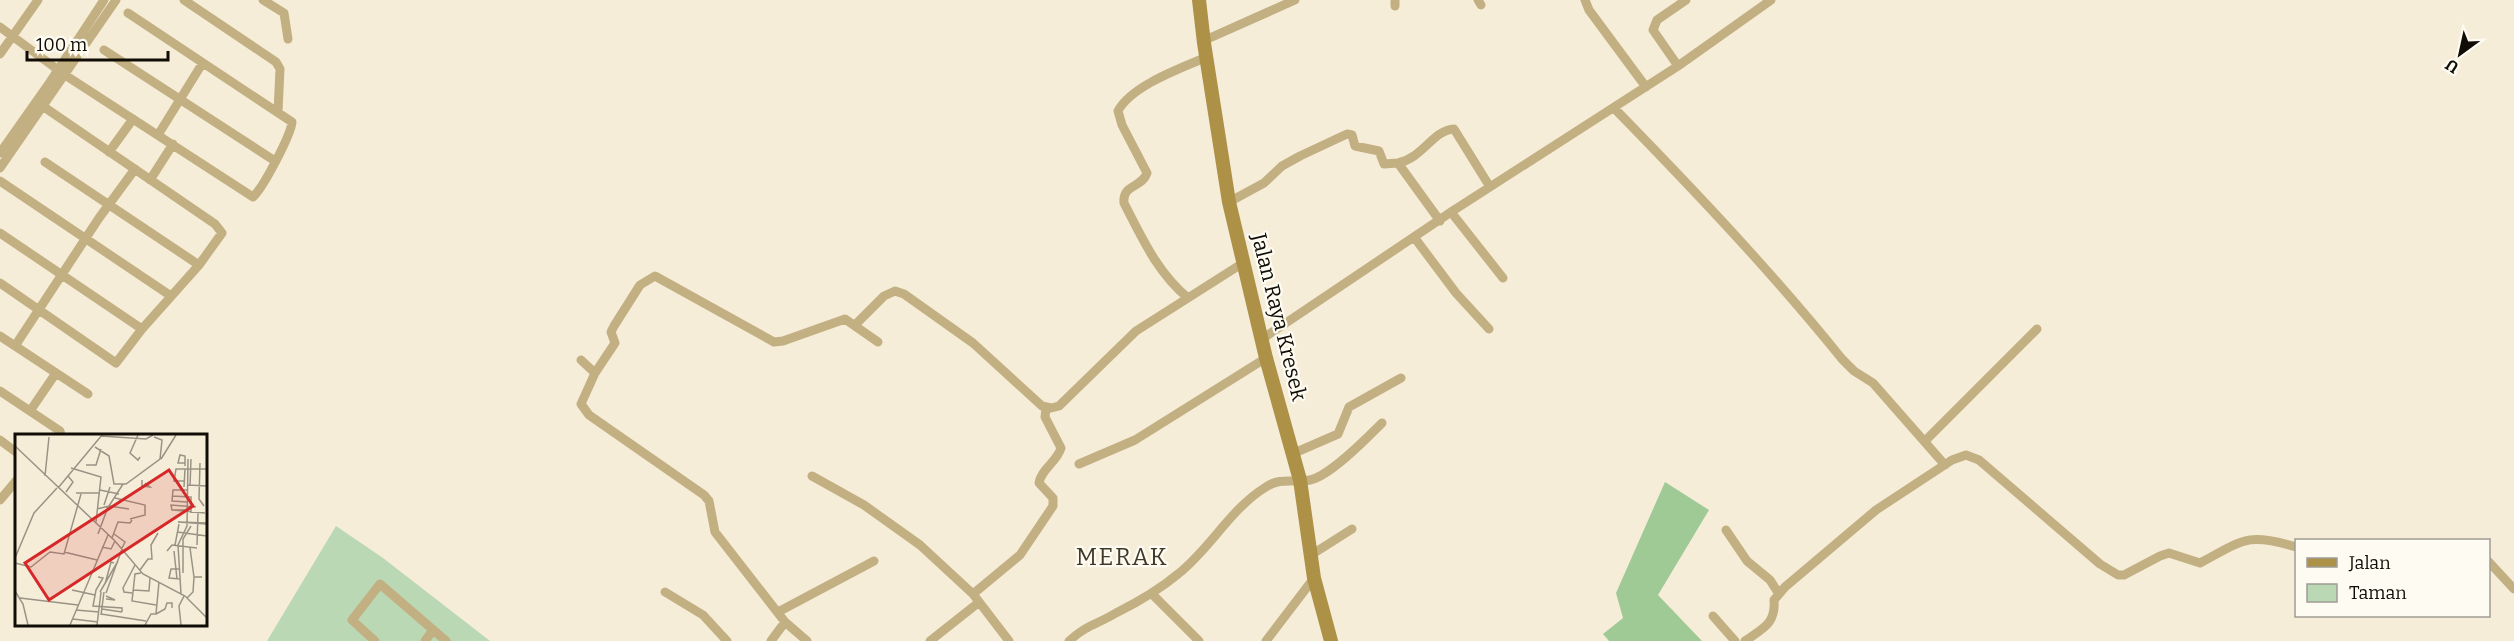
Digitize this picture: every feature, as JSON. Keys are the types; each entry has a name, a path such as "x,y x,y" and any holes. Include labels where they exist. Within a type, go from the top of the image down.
{"main road":[{"name":"Jalan Raya Kresek","path":"1199,0 1203,40 1229,202 1266,358 1300,480 1314,578 1331,641"}],"street":[{"path":"0,168 44,107 104,0"},
{"path":"0,153 116,0"},
{"path":"184,0 276,62 280,69 278,112"},
{"path":"263,0 284,13 288,39"},
{"path":"1203,40 1295,0"},
{"path":"1585,0 1589,10 1646,87"},
{"path":"1678,66 1653,30 1657,20 1686,0"},
{"path":"1262,339 1414,237 1678,66 1771,0"},
{"path":"0,54 37,1"},
{"path":"0,27 62,72 251,197 258,192 275,161 293,125 290,120 128,14"},
{"path":"104,50 275,161"},
{"path":"1188,298 1168,280 1154,262 1124,202 1127,189 1145,179 1147,173 1122,125 1118,111 1122,104 1148,85 1174,70 1206,57"},
{"path":"158,135 202,64"},
{"path":"0,283 116,363 142,329 199,265 222,233 222,229 44,107"},
{"path":"1614,108 1722,219 1842,359 1854,371 1873,383 1945,465"},
{"path":"109,152 133,119"},
{"path":"1229,202 1264,183 1282,166 1347,134 1352,135 1355,139 1355,146 1360,149 1379,151 1384,164 1405,161 1424,150 1430,141 1445,131 1454,129 1490,188"},
{"path":"150,180 173,144"},
{"path":"45,162 199,265"},
{"path":"1398,163 1440,221"},
{"path":"15,346 135,169"},
{"path":"0,181 171,296"},
{"path":"1451,213 1503,278"},
{"path":"0,233 142,329"},
{"path":"1414,237 1456,293 1489,328"},
{"path":"1046,408 1059,406 1136,331 1243,263"},
{"path":"807,641 786,622 715,532 709,501 704,495 584,410 581,404 596,373 615,343 611,332 614,326 639,285 655,276 774,342 845,319 878,342"},
{"path":"855,325 884,296 895,291 904,294 973,343 1046,408"},
{"path":"1925,441 2037,329"},
{"path":"0,336 88,394"},
{"path":"1079,464 1135,440 1266,358"},
{"path":"581,360 596,373"},
{"path":"30,411 56,373"},
{"path":"1292,454 1333,437 1341,428 1349,407 1401,378"},
{"path":"0,391 60,431 61,434"},
{"path":"930,641 1028,547 1053,506 1053,498 1039,483 1039,478 1056,460 1061,448 1045,417 1046,408"},
{"path":"1069,641 1084,627 1113,615 1152,594 1181,572 1263,488 1275,481 1314,479 1350,454 1382,423"},
{"path":"0,440 15,451"},
{"path":"1745,641 1769,623 1775,614 1774,600 1779,594 1876,510 1966,454 1979,460 2100,564 2118,575 2124,575 2160,556 2169,554 2200,563 2232,545 2249,539 2265,538 2295,547"},
{"path":"812,476 864,506 920,545 975,599 1009,641"},
{"path":"2,495 15,482"},
{"path":"1311,555 1352,529"},
{"path":"1726,530 1747,561 1770,580 1779,594"},
{"path":"778,612 874,561"},
{"path":"2490,563 2514,589"},
{"path":"1266,641 1314,578"},
{"path":"375,641 352,620 380,584 446,641"},
{"path":"665,592 703,615 727,641"},
{"path":"1152,594 1199,641"},
{"path":"1713,616 1735,641"},
{"path":"771,641 786,622"},
{"path":"425,641 433,630"}],"green space":[{"path":"1665,482 1709,510 1658,595 1702,641 1609,641 1603,634 1623,618 1616,593"},
{"path":"336,526 383,558 490,641 267,641"}],"district":[{"name":"MERAK","path":"1122,557"}]}
